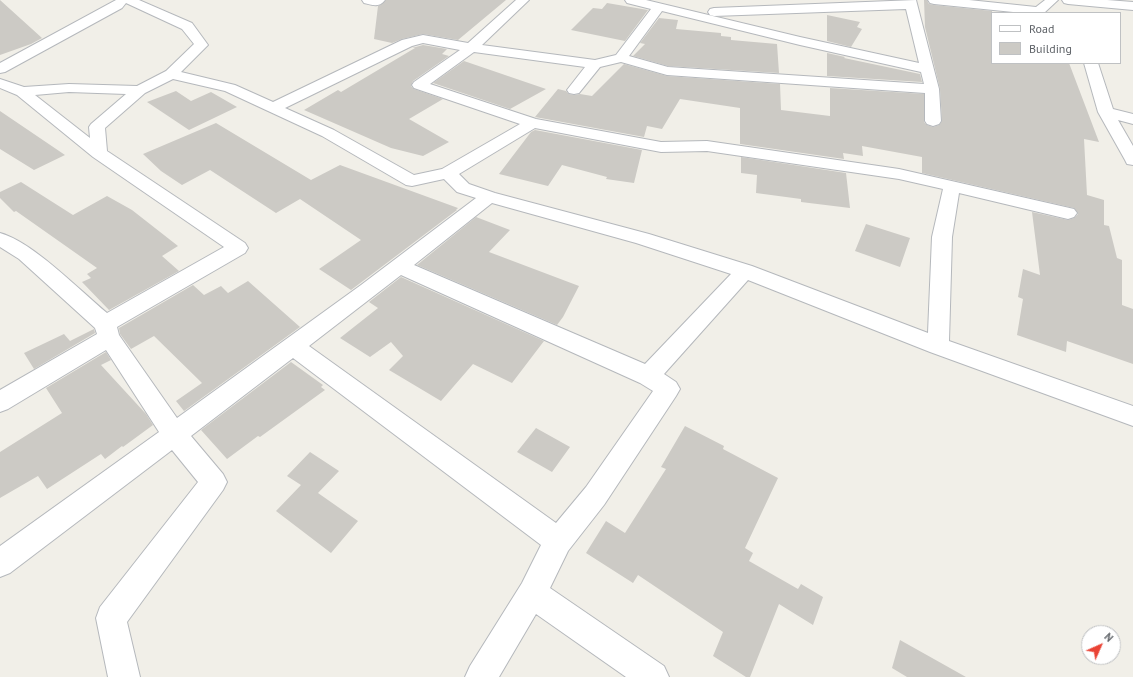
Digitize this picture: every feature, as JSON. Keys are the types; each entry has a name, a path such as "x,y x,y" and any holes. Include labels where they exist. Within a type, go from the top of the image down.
{"street":[{"path":"0,69 118,5 122,0"},
{"path":"99,153 97,127 140,90 171,74 201,45 187,26 129,0"},
{"path":"368,0 376,2 379,0"},
{"path":"523,0 471,48 419,86 533,123 661,147 707,146 899,174 1068,213"},
{"path":"631,0 687,12 800,41 928,69"},
{"path":"934,0 1039,11 1058,2 1133,6"},
{"path":"687,12 817,9 911,2 932,89 933,121"},
{"path":"621,58 659,7"},
{"path":"273,108 407,43 424,39 471,48 595,64 621,58 667,71 932,89"},
{"path":"574,90 595,64"},
{"path":"1091,64 1106,112 1133,160"},
{"path":"171,74 230,88 328,133 412,181 448,173 533,123"},
{"path":"0,83 22,92 99,153 238,248 107,331 0,402"},
{"path":"22,92 69,88 140,90"},
{"path":"1106,112 1133,119"},
{"path":"448,173 463,188 489,197 642,238 744,271 938,346 1133,416"},
{"path":"938,346 942,237 952,186"},
{"path":"0,564 174,434 294,347 400,267 489,197"},
{"path":"0,239 26,254 107,331 174,434 214,482 111,618 124,677"},
{"path":"400,267 648,376 668,389 595,496 558,542 532,593 481,677"},
{"path":"648,376 744,271"},
{"path":"294,347 558,542"},
{"path":"532,593 653,677"}],"building":[{"path":"0,0 42,38 31,44 0,55"},
{"path":"386,0 506,0 458,40 423,34 392,43 374,39 378,6"},
{"path":"924,0 927,0 929,4 934,5 992,11 991,64 1069,64 1099,142 1084,139 1087,195 1104,200 1104,225 1109,226 1117,258 1122,260 1122,305 1133,309 1133,364 1067,341 1066,352 1017,335 1023,299 1018,297 1023,269 1040,275 1032,212 1068,220 1074,218 1078,214 1074,208 922,173 922,157 862,146 863,156 843,153 844,159 740,144 740,108 680,99 662,129 647,126 644,137 535,117 558,89 566,91 569,94 592,96 624,64 667,76 780,84 781,110 830,116 830,88 924,94 924,122 933,127 939,125 942,121 940,89 925,27"},
{"path":"607,3 648,10 625,41 571,30 593,8 602,9"},
{"path":"827,15 860,22 857,27 862,29 851,47 827,41"},
{"path":"659,18 678,20 676,29 721,33 721,36 731,37 731,40 777,44 779,73 668,66 633,56 645,44 640,43"},
{"path":"423,45 447,49 442,54 449,56 413,81 411,86 414,89 443,99 409,119 449,142 423,156 391,148 304,110 338,90 341,92 415,48 412,48"},
{"path":"827,53 920,74 922,82 827,76"},
{"path":"464,61 546,89 510,109 433,83"},
{"path":"176,91 191,101 211,92 237,107 189,130 147,102"},
{"path":"0,111 65,155 34,170 0,149"},
{"path":"216,123 311,180 340,165 458,208 351,290 319,269 361,240 300,199 276,213 210,170 182,185 161,171 143,154"},
{"path":"535,130 642,150 634,183 606,179 607,177 562,165 548,186 499,174 531,132"},
{"path":"741,157 846,173 850,208 801,202 801,199 756,193 757,175 741,173"},
{"path":"21,182 73,215 107,196 132,210 178,246 162,256 179,271 109,310 82,282 91,278 87,274 97,268 16,211 14,212 0,198 0,192"},
{"path":"476,217 510,230 489,252 579,286 563,317 557,325 417,265"},
{"path":"866,224 910,238 900,267 855,251"},
{"path":"401,277 544,341 512,383 473,364 441,401 389,370 403,356 391,342 370,357 340,338 378,308 369,302"},
{"path":"248,281 300,327 184,411 176,401 202,383 154,336 131,349 120,334 119,328 193,285 204,295 221,286 228,293"},
{"path":"94,329 95,333 34,369 24,353 64,334 70,341"},
{"path":"106,352 111,360 101,365 146,414 153,425 105,459 101,454 47,489 38,476 0,498 0,452 62,413 46,388"},
{"path":"291,362 323,385 321,387 325,390 227,459 201,430"},
{"path":"685,426 724,446 723,449 778,478 745,548 753,553 749,561 798,589 801,584 823,597 813,625 779,604 750,677 746,677 713,656 723,632 638,575 633,583 586,553 606,521 625,533 666,469 661,467"},
{"path":"536,428 570,447 552,472 517,452"},
{"path":"310,452 339,471 318,493 358,521 331,553 276,511 301,485 287,476"},
{"path":"900,640 966,677 907,677 892,668"}]}
